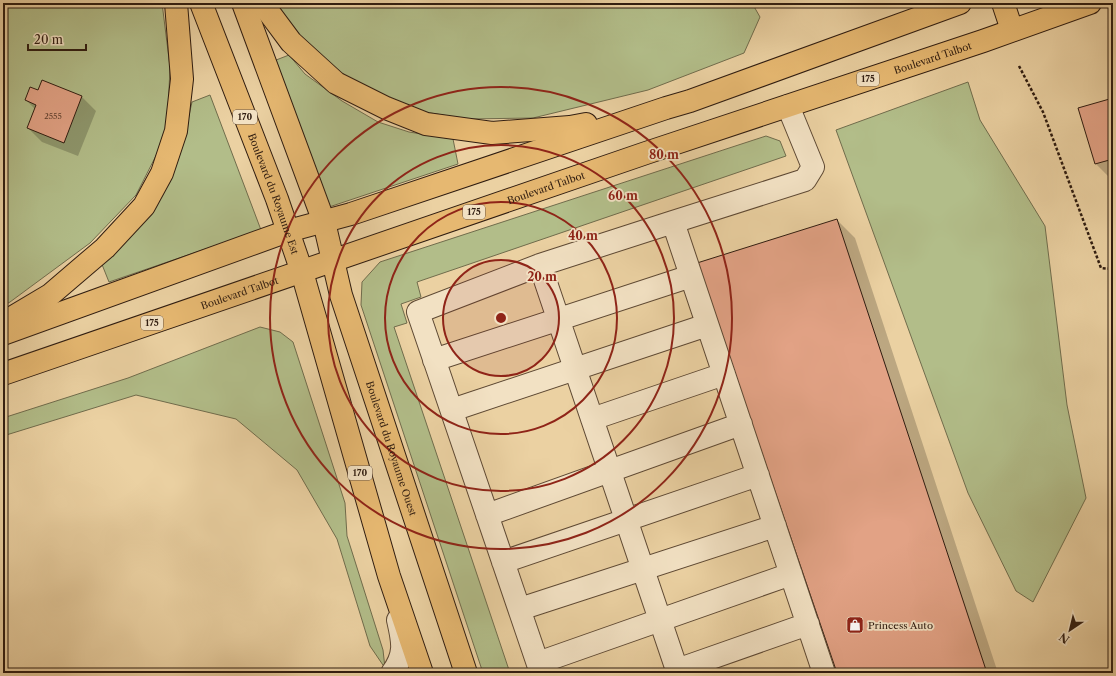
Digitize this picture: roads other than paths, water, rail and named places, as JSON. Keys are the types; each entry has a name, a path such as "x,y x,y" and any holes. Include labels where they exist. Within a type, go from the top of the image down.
{"main road":[{"path":"3,323 50,295 105,248 144,206 162,173 176,131 182,79 176,3"},
{"name":"Boulevard du Royaume Est","path":"201,3 277,199 302,272"},
{"path":"243,3 324,222"},
{"path":"262,3 292,42 336,83 386,108 426,124 492,134 570,127 666,108"},
{"path":"3,334 288,231 324,222 690,101 960,3"},
{"path":"1003,3 1012,30"},
{"name":"Boulevard Talbot","path":"3,374 1090,3"},
{"name":"Boulevard du Royaume Ouest","path":"324,222 341,295 466,673"},
{"name":"170","path":"302,272 389,576 422,673"}],"lane":[{"path":"788,106 813,167 805,180 540,265 418,312 540,668 660,620 791,574"},
{"path":"673,222 808,624 822,672"},
{"path":"540,265 678,672 808,624"},
{"path":"434,360 691,276"},
{"path":"452,410 708,325"},
{"path":"592,419 724,374"},
{"path":"487,514 741,424"},
{"path":"503,562 758,475"},
{"path":"520,609 775,526"},
{"path":"389,576 403,642 398,664 392,673"}],"place":[{"name":"Princess Auto","path":"855,625"}]}
